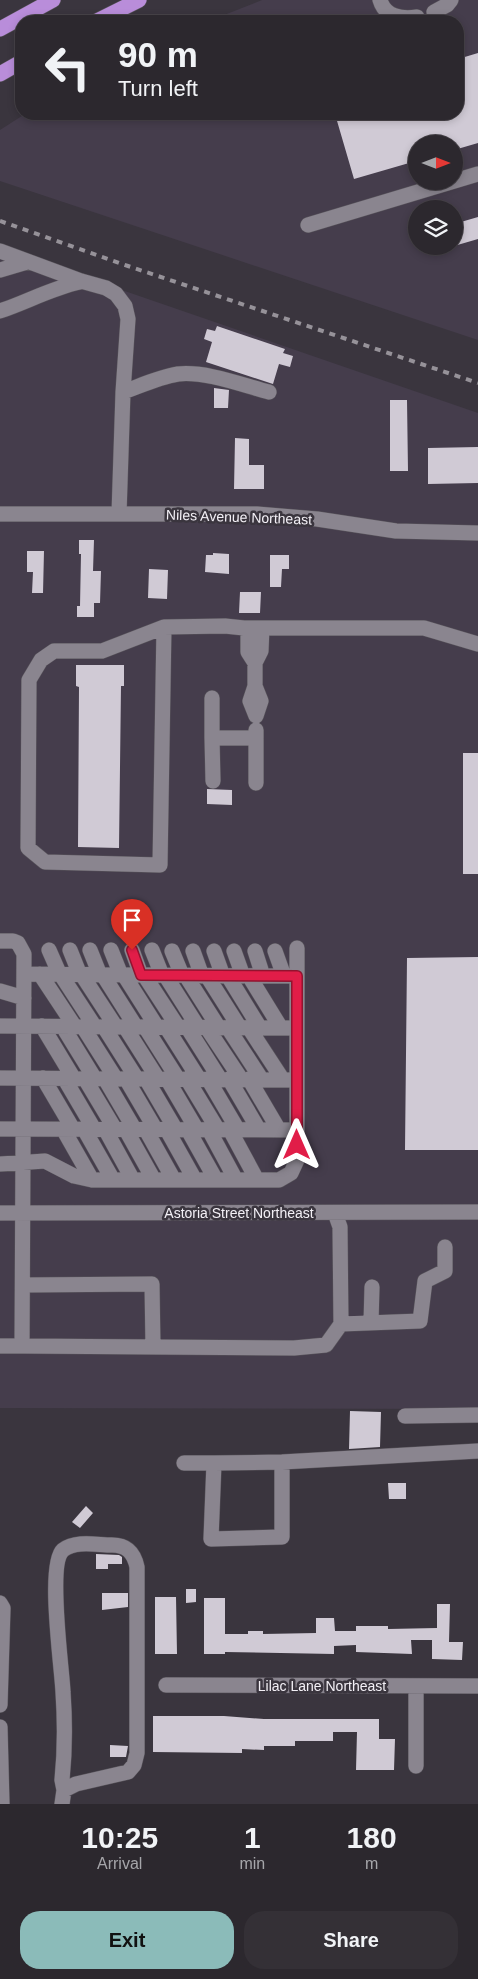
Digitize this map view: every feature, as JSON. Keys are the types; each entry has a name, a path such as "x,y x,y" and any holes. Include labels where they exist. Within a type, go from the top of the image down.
{"highway":[{"path":"26,15 53,0"},
{"path":"109,15 139,0"},
{"path":"0,29 15,21"},
{"path":"0,74 15,65"}],"street":[{"path":"380,0 385,10 394,15"},
{"path":"434,12 447,5 451,0"},
{"path":"308,225 478,174"},
{"path":"0,251 81,281 106,288 116,294 125,306 128,319 123,392 119,514"},
{"path":"0,270 27,262"},
{"path":"0,311 26,303 61,286 81,281"},
{"path":"123,392 179,374 198,375 269,392"},
{"name":"Niles Avenue Northeast","path":"0,514 292,516 396,531 478,533"},
{"path":"164,627 160,865 45,862 28,848 29,680 41,660 54,651 102,651 164,627 424,628 478,644"},
{"path":"255,628 248,652 255,663 255,686 250,700 256,716 256,783"},
{"path":"212,698 212,781"},
{"path":"212,738 256,738"},
{"path":"0,941 13,941 21,947 24,954 24,1285 22,1346"},
{"path":"0,1164 45,1161 74,1176 92,1180 279,1180 291,1174 297,1160 297,1130 290,1080 297,1028 290,976 297,948"},
{"path":"49,950 60,975 162,1027"},
{"path":"70,950 81,975 162,1027"},
{"path":"90,950 102,975 162,1027 162,1079 151,1130"},
{"path":"111,950 122,975 162,1027 162,1079 151,1130 174,1180"},
{"path":"132,950 162,1027 162,1079 151,1130 154,1180"},
{"path":"133,1180 151,1130 162,1079 163,975 152,950"},
{"path":"112,1180 151,1130 162,1079 162,1027 184,976 172,951"},
{"path":"193,951 205,976"},
{"path":"214,951 241,976 281,1028"},
{"path":"234,951 241,976"},
{"path":"162,1027 241,976 255,951"},
{"path":"275,951 290,976"},
{"path":"24,974 290,976"},
{"path":"40,974 290,1080"},
{"path":"92,1180 151,1130 162,1079 162,1027 205,976"},
{"path":"0,991 24,998"},
{"path":"0,1026 297,1028"},
{"path":"42,1026 280,1130"},
{"path":"151,1130 162,1079 162,1027"},
{"path":"151,1130 162,1079 162,1027"},
{"path":"162,1027 162,1079"},
{"path":"1,1077 290,1080"},
{"path":"44,1078 257,1180"},
{"path":"162,1079 259,1130"},
{"path":"0,1128 297,1130"},
{"path":"151,1130 236,1180"},
{"path":"151,1130 195,1180"},
{"path":"151,1130 216,1180"},
{"name":"Astoria Street Northeast","path":"0,1213 478,1212"},
{"path":"0,1346 294,1348 326,1345 341,1324 340,1227 335,1213"},
{"path":"341,1324 420,1321 425,1282 445,1271 446,1247"},
{"path":"24,1285 152,1284 153,1347"},
{"path":"371,1323 372,1287"},
{"path":"405,1416 478,1415"},
{"path":"184,1463 282,1462 478,1451"},
{"path":"214,1463 211,1539 282,1537 282,1462"},
{"path":"75,1545 119,1545 130,1550 135,1558 137,1567 137,1753 134,1765 128,1772 76,1784 63,1797 63,1694 56,1607 57,1561 63,1550 75,1545"},
{"path":"0,1603 3,1608 0,1705"},
{"name":"Lilac Lane Northeast","path":"166,1685 478,1686"},
{"path":"416,1686 416,1766"},
{"path":"0,1727 2,1804"}],"shaded area":[{"path":"262,0 478,0 478,340 0,181 0,130 16,120 464,120 464,15 224,15"},
{"path":"0,248 478,413 478,1409 0,1408"}],"building":[{"path":"478,53 478,143 463,147 463,135 408,135 408,163 354,179 337,120 464,120 464,57"},
{"path":"478,217 478,239 463,243 463,221"},
{"path":"217,326 285,349 283,353 293,356 290,367 279,364 273,384 206,362 212,342 204,339 207,329 215,331"},
{"path":"214,388 229,390 228,408 214,408"},
{"path":"390,400 407,400 408,471 390,471"},
{"path":"235,438 249,439 249,465 264,465 264,489 234,489"},
{"path":"478,447 478,483 428,484 428,448"},
{"path":"79,540 94,540 93,571 101,571 100,603 94,603 94,617 77,617 77,606 80,606 81,554 79,554"},
{"path":"27,551 44,551 43,593 32,593 33,572 27,572"},
{"path":"213,553 229,554 229,574 205,572 206,555 213,555"},
{"path":"270,555 289,555 289,569 282,569 281,587 270,587"},
{"path":"149,569 168,570 167,599 148,598"},
{"path":"240,592 261,592 260,613 239,613"},
{"path":"76,665 124,665 124,686 121,686 119,848 78,847 79,687 76,686"},
{"path":"463,753 478,753 478,874 463,874"},
{"path":"207,789 232,790 232,805 207,804"},
{"path":"478,957 478,1150 405,1150 407,958"},
{"path":"350,1411 381,1412 380,1447 349,1449"},
{"path":"388,1483 406,1483 406,1499 389,1499"},
{"path":"86,1506 93,1513 80,1528 72,1522"},
{"path":"96,1554 119,1555 122,1557 122,1564 108,1564 108,1569 96,1569"},
{"path":"186,1589 196,1589 196,1602 186,1603"},
{"path":"102,1593 128,1593 128,1607 102,1610"},
{"path":"155,1597 176,1597 177,1654 155,1654"},
{"path":"204,1598 225,1598 225,1634 248,1634 248,1631 263,1631 263,1634 316,1633 316,1618 334,1618 335,1631 356,1631 356,1626 388,1626 388,1629 437,1628 437,1604 450,1604 449,1642 463,1642 462,1660 432,1659 432,1640 411,1640 412,1654 356,1652 356,1645 334,1646 334,1654 225,1652 225,1654 204,1654"},
{"path":"153,1716 224,1716 264,1719 379,1719 379,1739 395,1739 394,1770 356,1770 357,1732 333,1732 333,1741 295,1741 295,1746 264,1746 264,1750 242,1749 242,1753 153,1752"},
{"path":"110,1745 128,1746 126,1757 110,1757"}],"railway":[{"path":"0,221 128,266 478,383"}],"route":[{"path":"132,950 141,975 297,976 297,1145"}]}
